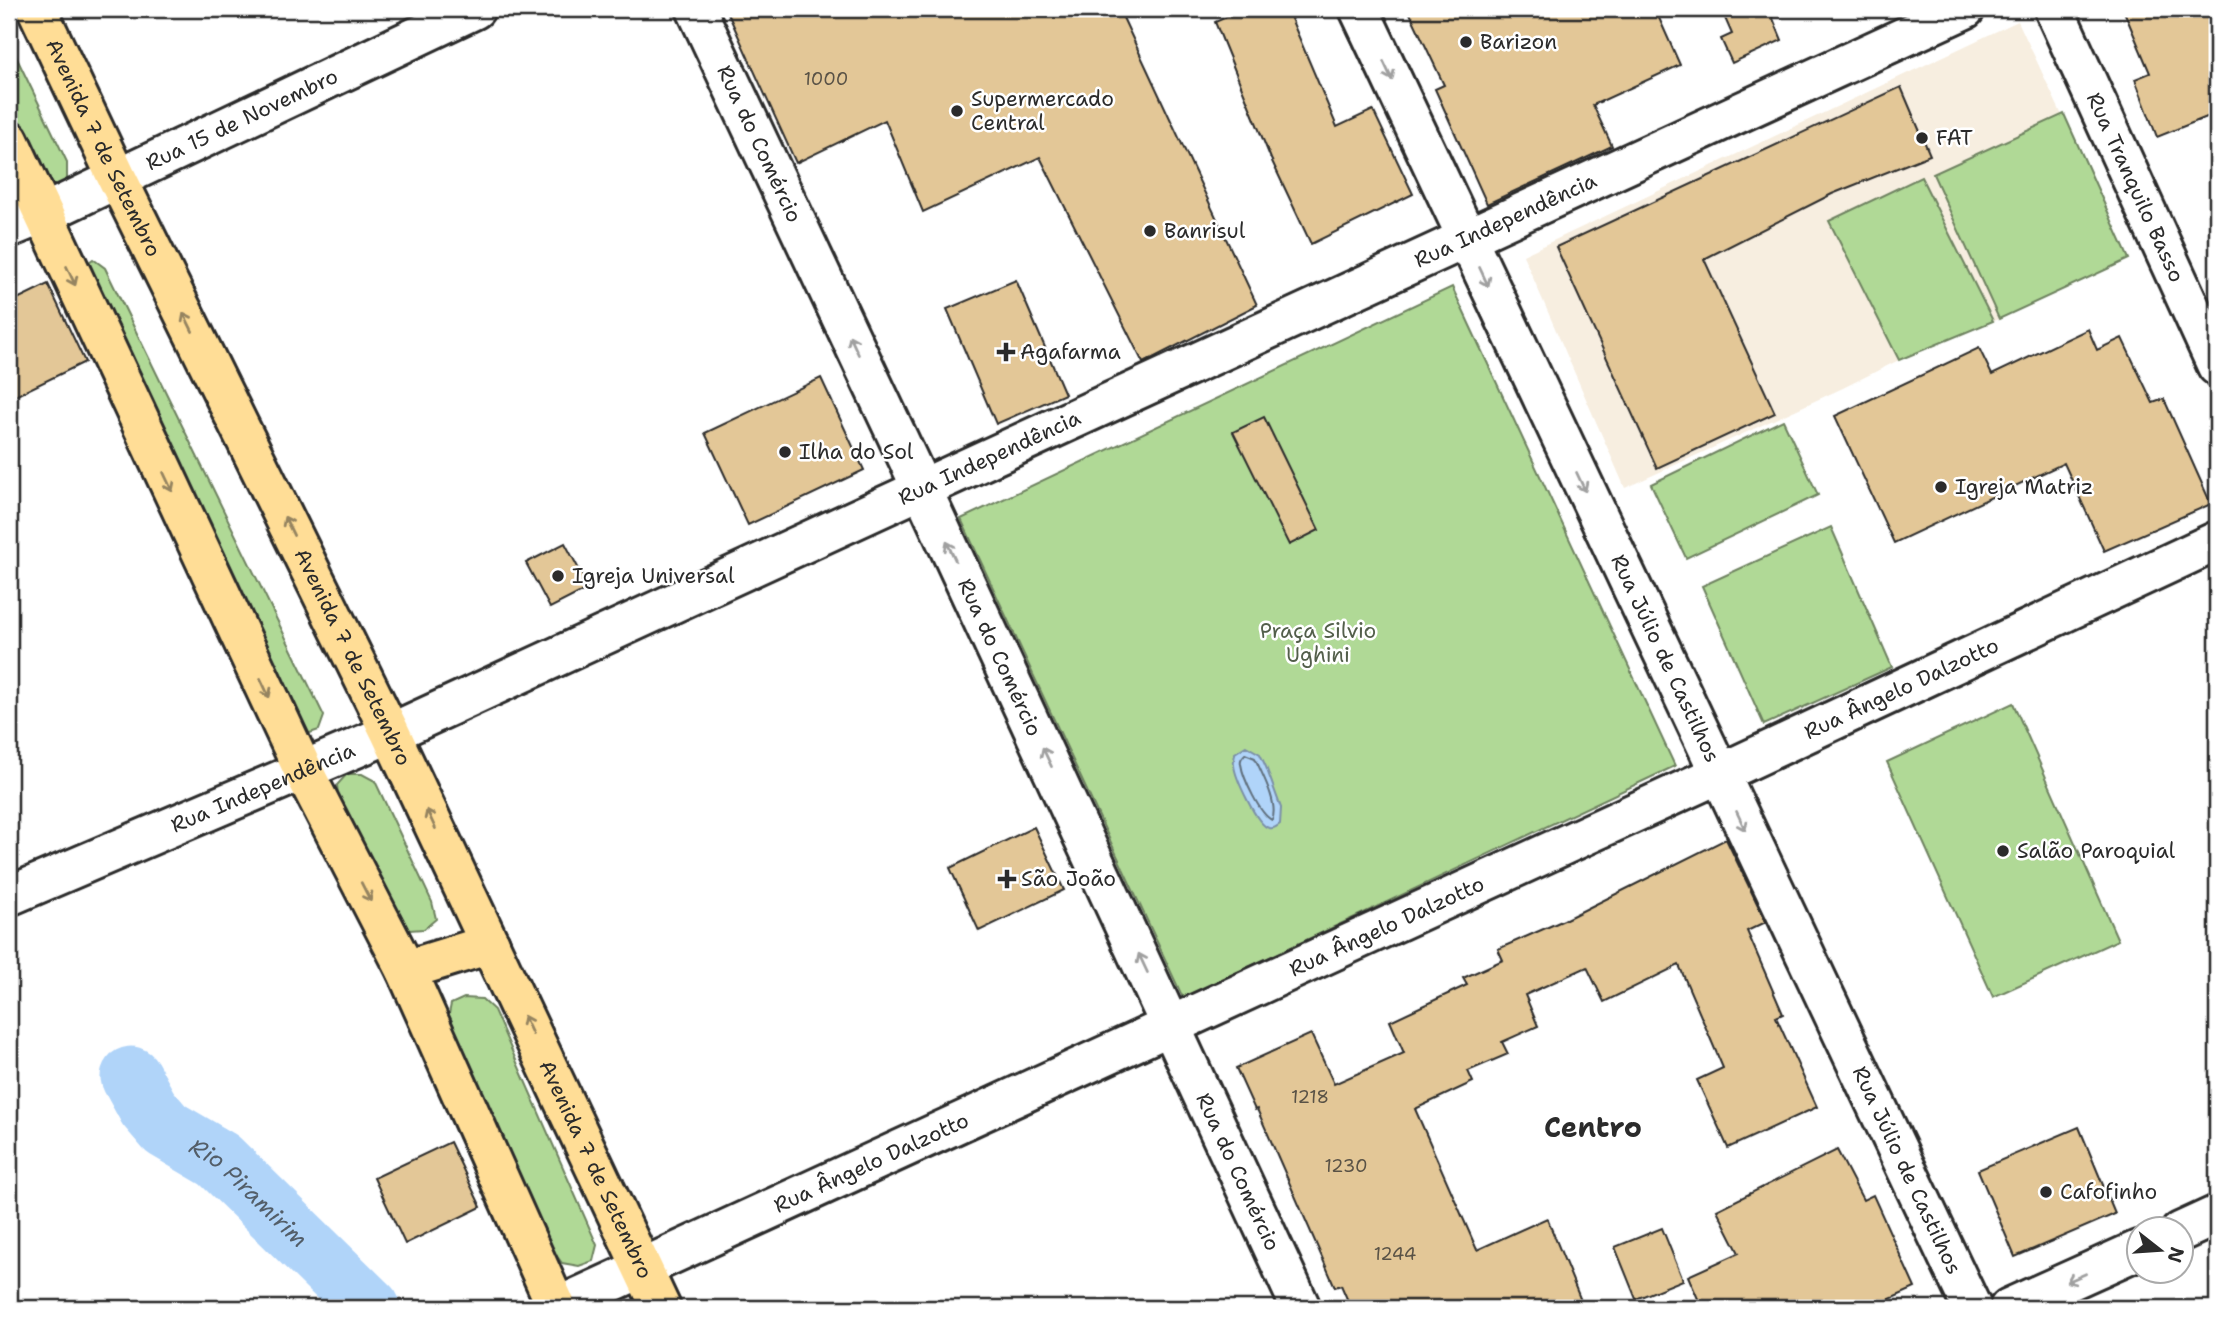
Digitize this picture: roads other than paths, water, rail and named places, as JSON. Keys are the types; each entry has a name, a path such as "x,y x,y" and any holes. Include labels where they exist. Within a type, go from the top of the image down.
{"main road":[{"name":"Avenida 7 de Setembro","path":"37,9 117,178 391,733 660,1308"},
{"path":"9,140 26,221 406,970 556,1308"},
{"path":"406,970 490,944"}],"street":[{"name":"Rua 15 de Novembro","path":"26,221 475,9"},
{"name":"Rua do Comércio","path":"696,9 1172,1025 1301,1308"},
{"name":"Rua Júlio de Castilhos","path":"1359,9 1972,1308"},
{"name":"Rua Independência","path":"9,896 391,733 1965,9"},
{"name":"Rua Tranquilo Basso","path":"2054,9 2217,366"},
{"name":"Rua Ângelo Dalzotto","path":"556,1308 1719,774 2217,541"},
{"path":"2194,1226 2217,1215"},
{"path":"2010,1308 2124,1257"}],"water":[{"path":"1246,746 1260,754 1281,808 1280,824 1274,828 1264,825 1259,819 1242,790 1235,771 1235,753"}],"waterway":[{"name":"Rio Piramirim","path":"131,1077 148,1108 166,1129 219,1160 370,1308"}],"place":[{"name":"Barizon","path":"1466,42"},
{"name":"Supermercado Central","path":"957,111"},
{"name":"FAT","path":"1922,138"},
{"name":"Banrisul","path":"1150,231"},
{"name":"Agafarma","path":"1006,352"},
{"name":"Ilha do Sol","path":"785,452"},
{"name":"Igreja Matriz","path":"1941,487"},
{"name":"Igreja Universal","path":"558,576"},
{"name":"Salão Paroquial","path":"2003,851"},
{"name":"São João","path":"1007,879"},
{"name":"Cafofinho","path":"2046,1192"}],"district":[{"name":"Centro","path":"1593,1127"}],"park label":[{"name":"Praça Silvio Ughini","path":"1318,643"}]}
